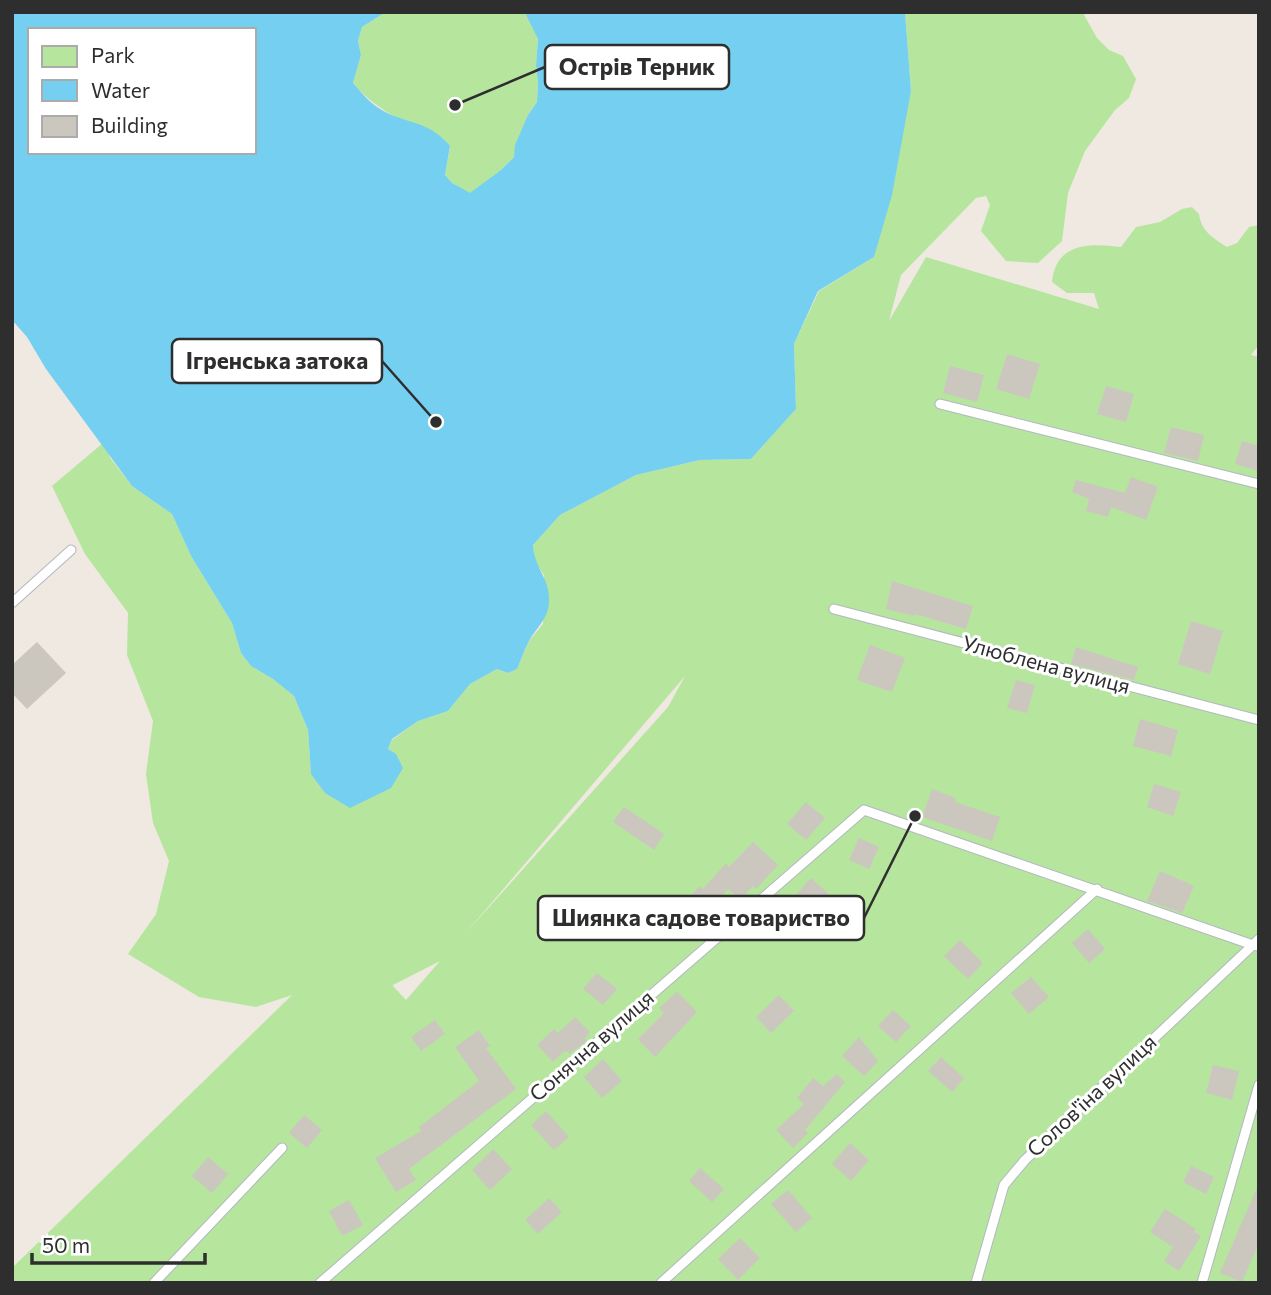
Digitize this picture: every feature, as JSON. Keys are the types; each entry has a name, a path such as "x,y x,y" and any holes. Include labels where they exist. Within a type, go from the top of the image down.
{"lane":[{"path":"940,404 1259,484"},
{"path":"12,603 71,550"},
{"name":"Улюблена вулиця","path":"834,609 1259,720"},
{"name":"Сонячна вулиця","path":"320,1283 864,810 1097,889"},
{"path":"661,1283 1097,889 1257,943"},
{"name":"Солов'їна вулиця","path":"976,1283 1004,1185 1025,1160 1257,943"},
{"path":"1202,1283 1259,1085"},
{"path":"154,1283 282,1149"}],"green space":[{"path":"386,12 528,12 526,15 538,38 537,102 528,115 514,157 470,194 452,183 445,175 450,147 385,111 353,83 361,55 358,41 362,27"},
{"path":"905,12 1086,12 1084,15 1097,38 1109,50 1123,56 1136,79 1129,98 1115,110 1085,151 1068,193 1062,241 1038,263 1006,261 981,231 990,205 986,196 976,198 901,275 889,321 926,257 1099,309 1094,293 1067,293 1052,282 1060,259 1067,252 1087,246 1121,247 1136,227 1160,222 1182,209 1192,207 1199,214 1208,234 1227,247 1237,243 1249,227 1259,225 1258,346 1251,355 1259,357 1259,1283 12,1283 12,1268 292,995 256,1007 199,997 128,954 156,914 169,861 153,823 146,774 153,721 127,655 128,613 85,554 52,486 103,443 111,459 132,486 172,514 191,556 232,623 241,653 251,666 294,696 308,730 311,774 392,752 388,749 392,740 418,721 448,711 470,684 497,669 508,673 517,669 529,641 543,624 544,575 534,560 533,545 560,515 636,475 700,460 751,459 796,409 794,344 819,291 874,257 911,91","holes":["685,676 668,707 465,934","440,961 406,1000 393,986 393,985"]}],"water":[{"path":"12,12 386,12 362,27 358,41 361,55 353,83 377,107 432,130 441,137 450,146 445,175 452,183 470,193 514,157 515,145 537,102 538,39 526,15 528,12 905,12 911,91 892,195 874,257 818,291 794,344 796,409 751,459 700,460 636,475 560,515 533,545 548,591 549,605 517,669 508,673 497,669 470,684 448,711 418,721 392,739 388,749 396,754 403,768 391,788 350,808 325,793 311,774 308,730 294,696 251,666 241,653 232,623 191,556 172,514 132,486 46,369 27,337 12,320"}],"building":[{"path":"1007,354 1040,364 1029,399 996,389"},
{"path":"950,366 984,375 977,402 943,393"},
{"path":"1106,386 1134,394 1126,422 1097,414"},
{"path":"1171,427 1204,435 1198,461 1164,453"},
{"path":"1242,441 1259,446 1259,471 1235,464"},
{"path":"1131,477 1158,487 1146,520 1111,507 1108,517 1086,511 1089,499 1072,492 1076,480 1125,493"},
{"path":"892,581 973,606 966,629 915,614 914,616 886,609"},
{"path":"1191,621 1223,631 1210,674 1178,664"},
{"path":"37,642 66,673 27,709 12,693 12,665"},
{"path":"870,645 905,658 892,692 857,680"},
{"path":"1076,647 1138,667 1134,680 1071,664"},
{"path":"1016,680 1035,685 1027,713 1007,708"},
{"path":"1140,719 1178,730 1171,756 1133,746"},
{"path":"1154,784 1181,792 1173,816 1147,807"},
{"path":"932,789 956,798 955,802 1000,817 992,841 922,817"},
{"path":"806,802 825,818 806,840 787,824"},
{"path":"624,807 664,834 654,850 613,822"},
{"path":"859,838 879,847 869,869 849,860"},
{"path":"753,842 778,865 756,889 753,886 740,900 728,889 703,920 684,905 699,886 703,889 726,863 729,867"},
{"path":"1160,871 1194,886 1182,913 1147,901"},
{"path":"811,878 830,895 815,912 796,895"},
{"path":"1088,929 1105,949 1089,963 1072,943"},
{"path":"960,940 983,963 968,979 944,956"},
{"path":"597,973 617,989 603,1005 583,989"},
{"path":"1031,977 1049,997 1029,1014 1011,993"},
{"path":"677,992 697,1012 655,1057 638,1039 664,1013 659,1008"},
{"path":"779,995 794,1011 771,1033 756,1017"},
{"path":"893,1010 911,1026 896,1042 878,1026"},
{"path":"575,1017 590,1032 585,1038 587,1041 569,1054 567,1051 563,1052 553,1062 537,1045 554,1029 558,1033"},
{"path":"435,1020 445,1034 421,1051 411,1037"},
{"path":"479,1030 490,1046 486,1048 516,1089 409,1169 416,1180 396,1192 375,1158 421,1131 419,1127 479,1081 455,1047"},
{"path":"859,1037 878,1061 864,1076 842,1056"},
{"path":"941,1057 964,1078 952,1092 928,1071"},
{"path":"603,1059 622,1081 602,1098 584,1077"},
{"path":"1213,1065 1239,1071 1232,1100 1206,1093"},
{"path":"837,1074 845,1082 805,1130 808,1133 793,1148 776,1130 804,1104 797,1098 813,1078 823,1086"},
{"path":"546,1111 569,1137 554,1150 531,1125"},
{"path":"304,1115 322,1130 307,1148 289,1133"},
{"path":"850,1143 869,1160 851,1181 832,1164"},
{"path":"493,1149 512,1169 490,1190 472,1170"},
{"path":"208,1157 228,1174 212,1193 192,1176"},
{"path":"1191,1166 1214,1177 1206,1194 1183,1182"},
{"path":"700,1168 724,1189 712,1202 689,1181"},
{"path":"1259,1183 1259,1243 1242,1282 1220,1273"},
{"path":"788,1190 812,1218 796,1232 771,1204"},
{"path":"549,1198 562,1212 538,1234 525,1220"},
{"path":"349,1200 363,1225 342,1236 329,1211"},
{"path":"1165,1209 1196,1229 1194,1232 1201,1236 1179,1271 1164,1261 1173,1247 1150,1232"},
{"path":"740,1238 760,1258 738,1280 718,1259"}],"place":[{"name":"Острів Терник","path":"455,105"},
{"name":"Ігренська затока","path":"436,422"},
{"name":"Шиянка садове товариство","path":"915,816"}]}
